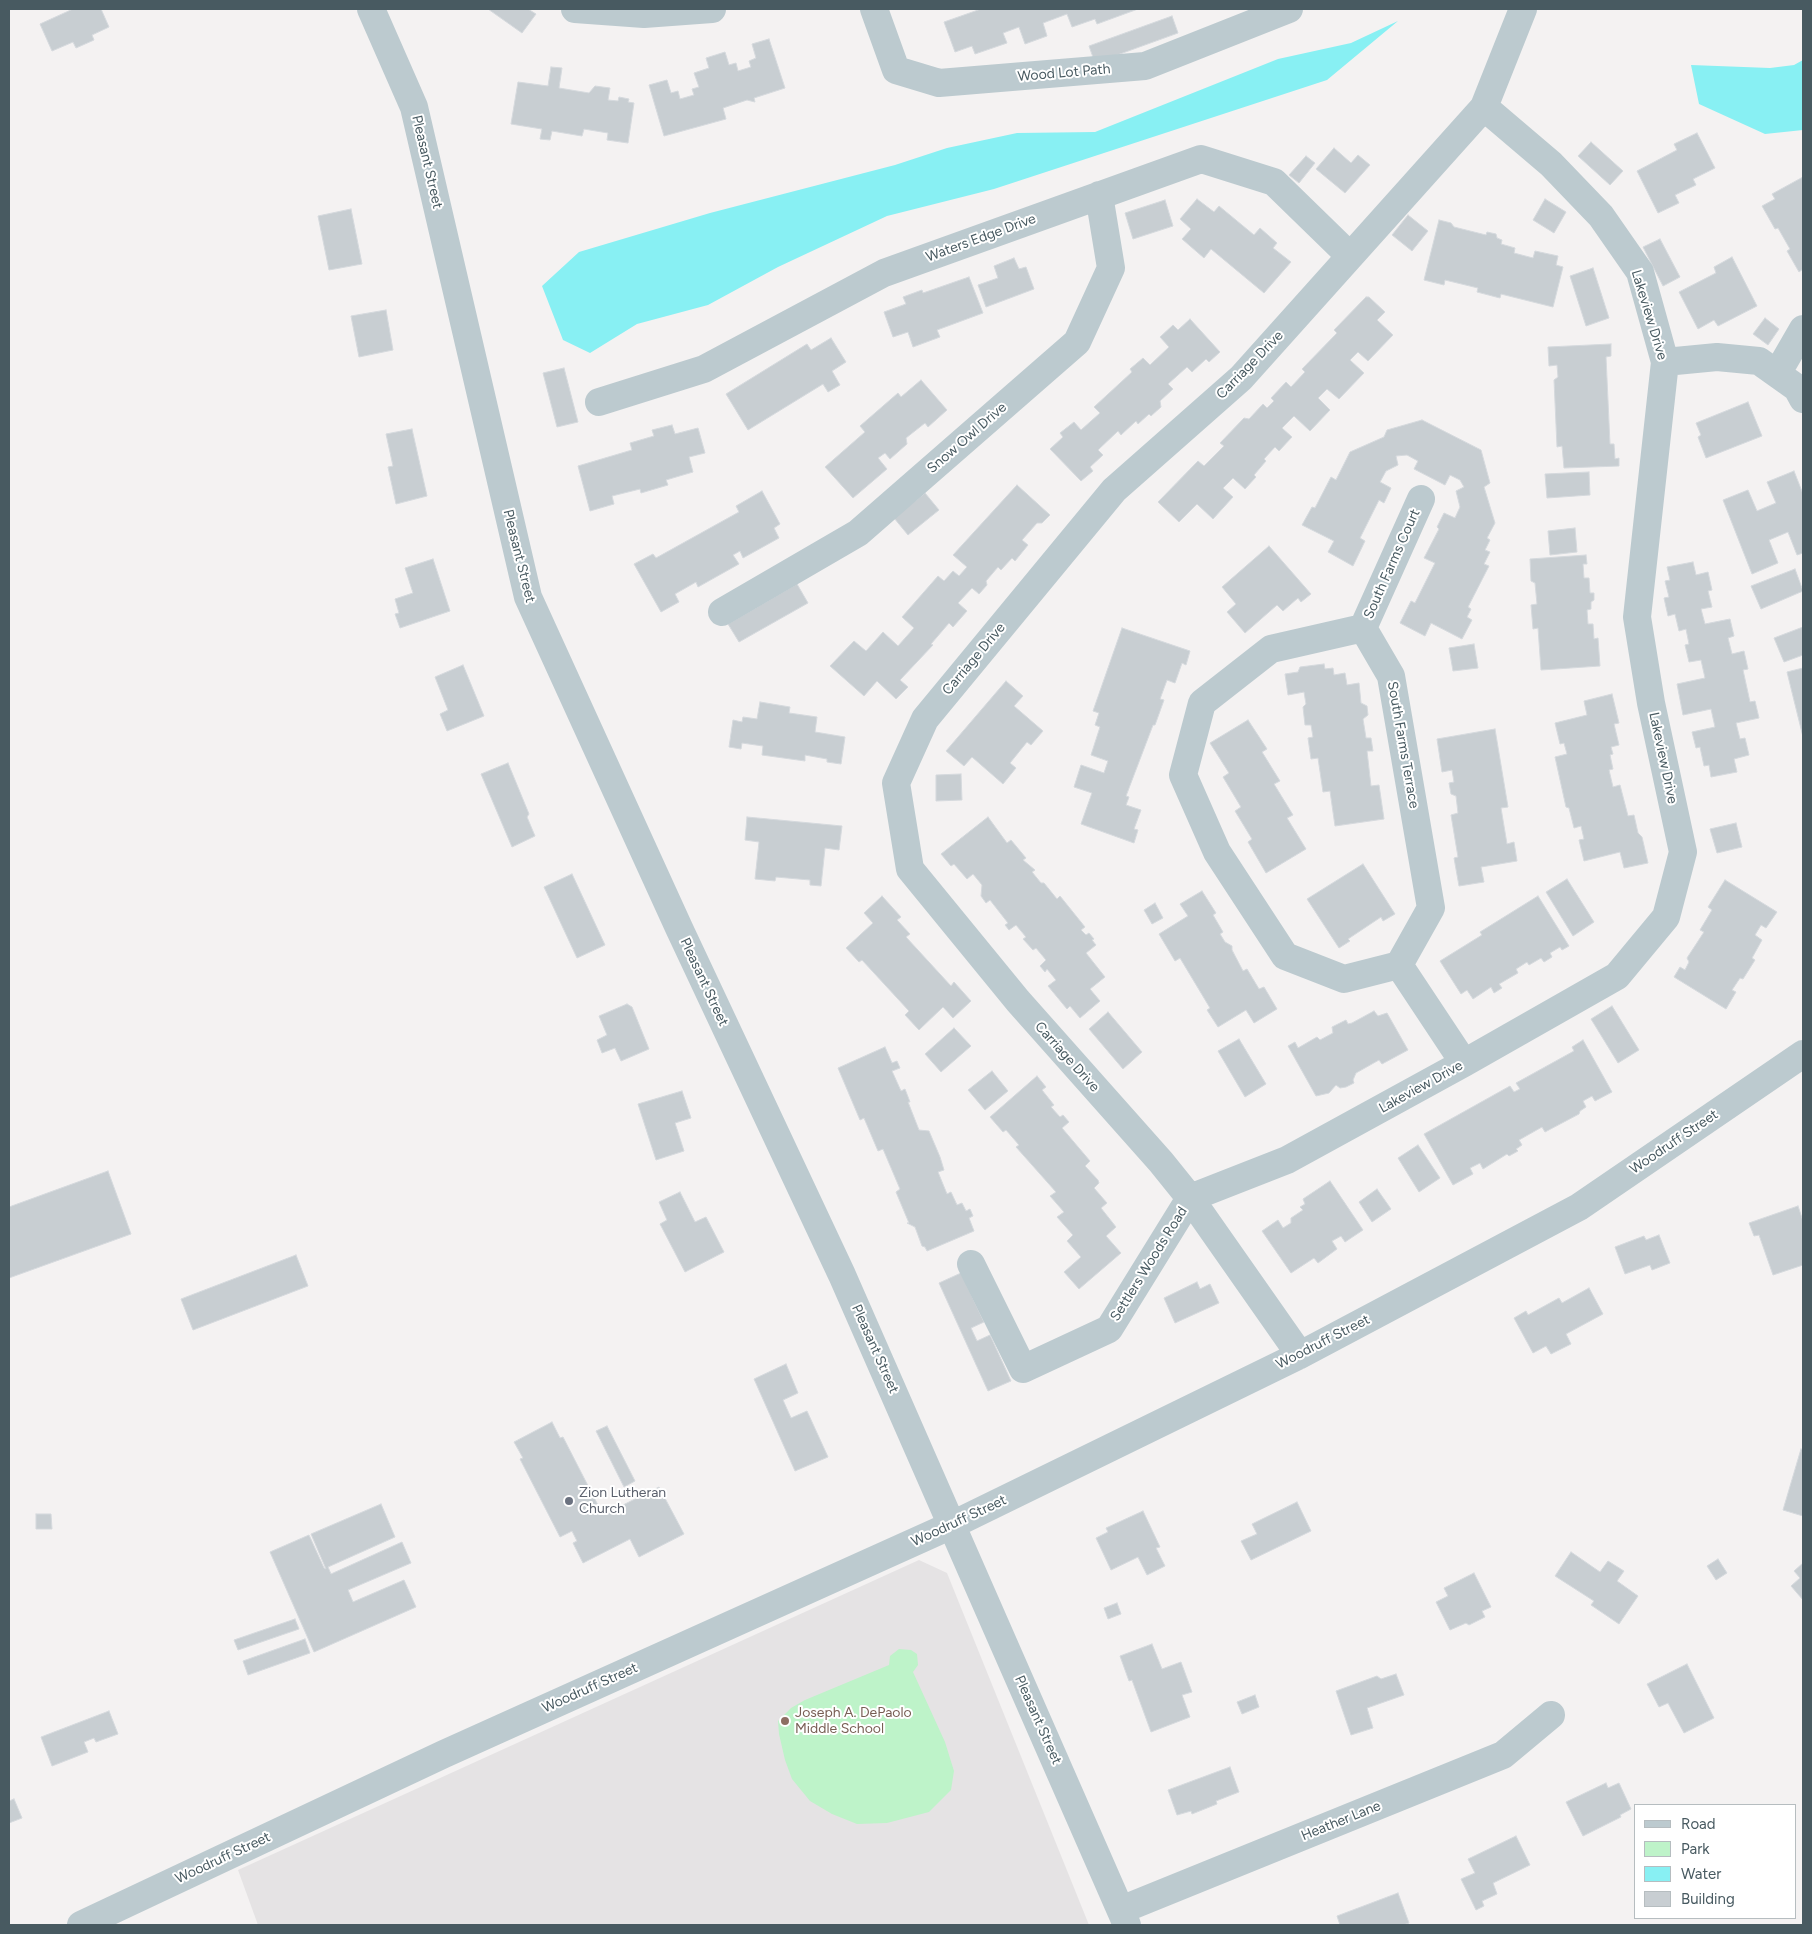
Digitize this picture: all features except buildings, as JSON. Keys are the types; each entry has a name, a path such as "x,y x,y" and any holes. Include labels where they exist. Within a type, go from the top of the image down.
{"street":[{"name":"Pleasant Street","path":"371,9 414,107 528,597 674,919 842,1275 1124,1918"},
{"path":"575,9 644,14 712,9"},
{"name":"Wood Lot Path","path":"874,9 896,70 939,83 1145,66 1289,9"},
{"name":"Carriage Drive","path":"1300,1355 1190,1198 1161,1162 1018,1001 910,869 896,784 925,719 1114,490 1242,378 1484,107 1523,9"},
{"name":"Lakeview Drive","path":"1190,1198 1287,1160 1617,976 1666,917 1683,852 1651,703 1637,617 1665,362 1640,272 1601,216 1551,164 1484,107"},
{"name":"Waters Edge Drive","path":"599,402 704,369 884,273 1201,158 1274,182 1350,256"},
{"name":"Snow Owl Drive","path":"722,612 858,533 1077,342 1111,268 1099,195"},
{"path":"1777,374 1803,329"},
{"path":"1665,362 1716,357 1759,361 1797,388 1803,399"},
{"name":"South Farms Court","path":"1362,628 1421,499"},
{"path":"1362,628 1271,649 1202,703 1182,775 1217,852 1285,956 1344,979 1399,965 1464,1063"},
{"name":"South Farms Terrace","path":"1362,628 1391,676 1431,908 1399,965"},
{"name":"Woodruff Street","path":"81,1925 444,1754 952,1525 1300,1355 1579,1207 1803,1054"},
{"name":"Settlers Woods Road","path":"971,1264 1023,1369 1109,1329 1190,1198"},
{"name":"Heather Lane","path":"1124,1918 1503,1755 1552,1715"}],"shaded area":[{"name":"Joseph A. DePaolo Middle School","path":"919,1560 947,1573 1089,1925 258,1925 238,1870"}],"green space":[{"path":"899,1649 911,1650 917,1654 918,1665 913,1672 945,1742 954,1771 951,1790 929,1812 887,1823 857,1824 832,1814 810,1801 792,1779 785,1760 778,1721 791,1708 805,1700 889,1665 890,1656"}],"water":[{"path":"1398,21 1327,80 994,189 887,216 778,267 708,305 637,324 590,353 563,340 542,286 579,252 710,213 895,165 947,148 1017,133 1095,132 1278,59 1351,43"},
{"path":"1803,60 1803,130 1765,134 1699,104 1691,65 1770,68 1794,65"}],"place":[{"name":"Zion Lutheran Church","path":"569,1501"},
{"name":"Joseph A. DePaolo Middle School","path":"785,1721"}]}
